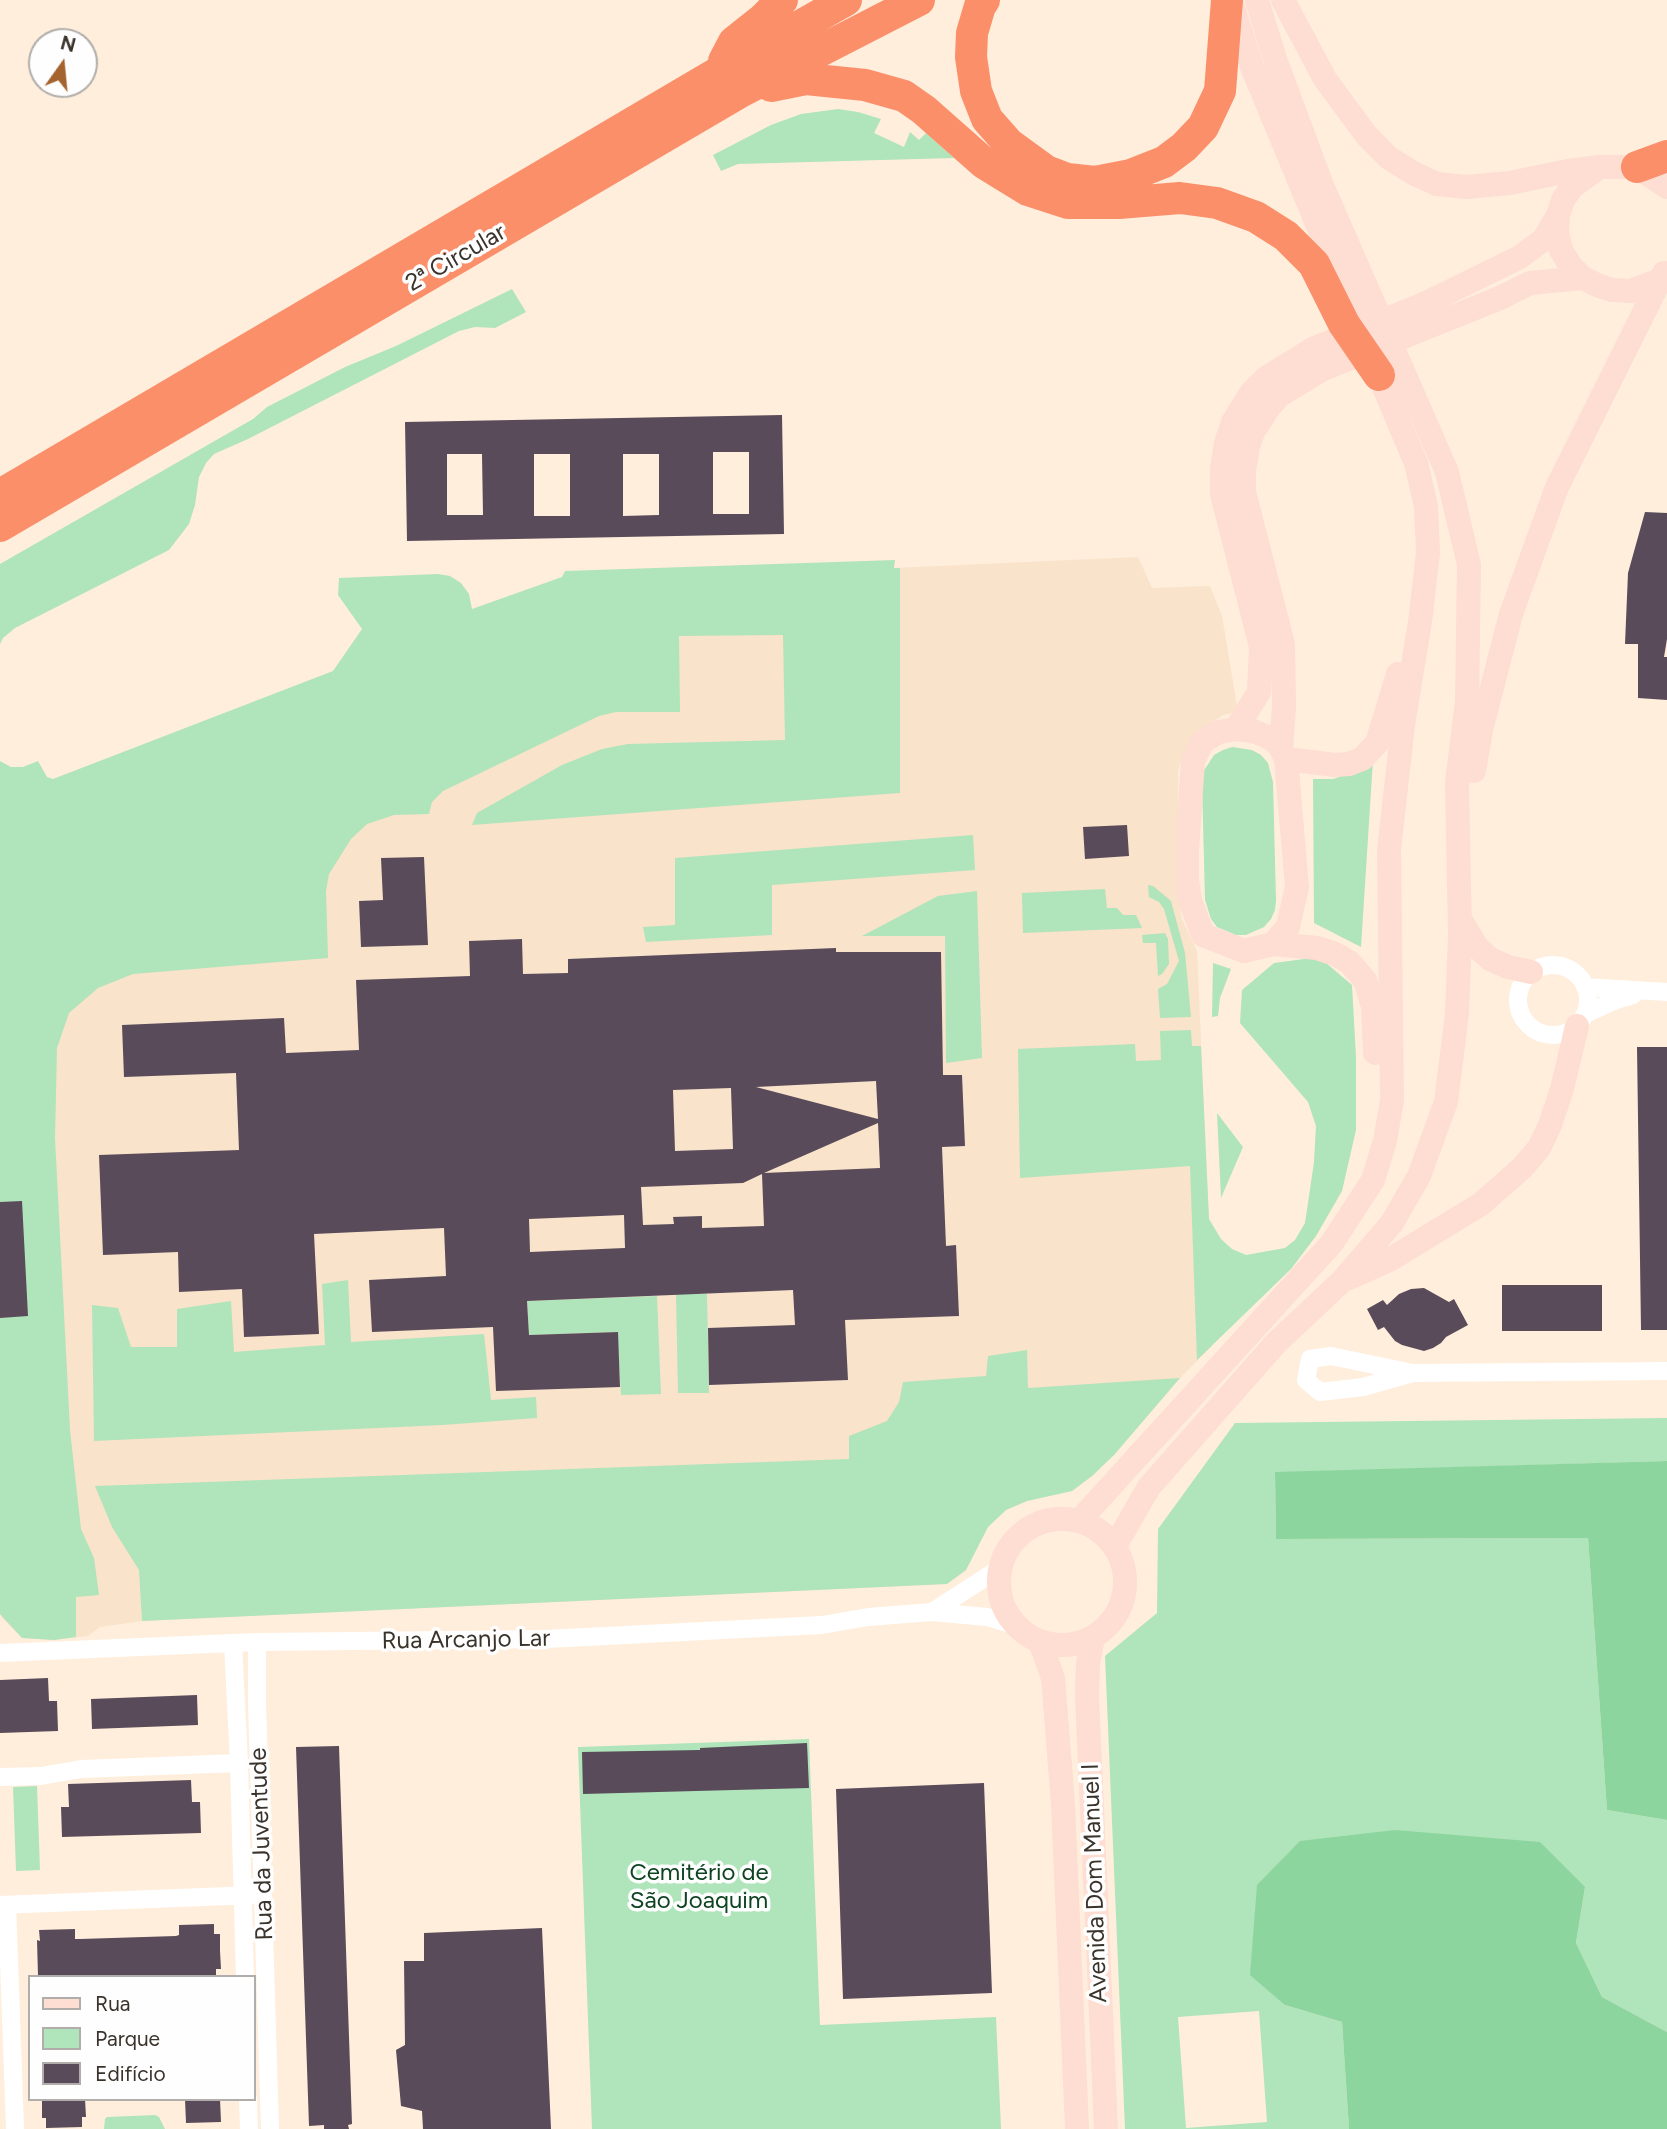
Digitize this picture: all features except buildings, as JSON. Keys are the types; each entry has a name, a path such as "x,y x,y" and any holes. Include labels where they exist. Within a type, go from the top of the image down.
{"highway":[{"path":"782,0 734,42 730,82 806,79 865,85 904,96 924,110 984,163 1028,190 1068,203 1119,203 1180,198 1217,203 1256,217 1286,236 1353,302 1382,368"},
{"name":"2ª Circular","path":"0,526 730,82 846,0"},
{"name":"2ª Circular","path":"0,495 730,82 919,0"},
{"path":"984,0 972,33 971,57 976,91 987,118 1009,144 1046,171 1067,179 1095,182 1131,175 1164,162 1184,147 1203,127 1220,91 1229,0"},
{"path":"1637,167 1667,156"}],"main road":[{"path":"1079,1521 1332,1243 1373,1180 1385,1141 1392,1100 1389,850 1428,553 1426,506 1416,463 1382,368 1252,67 1229,0"},
{"path":"1257,0 1275,59 1321,183 1353,302"},
{"path":"1283,0 1325,79 1367,136 1389,158 1415,174 1437,184 1466,187 1510,183 1600,167 1637,167 1667,187"},
{"path":"1236,729 1259,692 1261,647 1222,494 1222,469 1233,422 1251,393 1266,378 1313,349 1422,305 1520,257 1544,239 1572,187 1600,167"},
{"path":"1558,215 1557,233 1561,250 1570,265 1583,278 1612,290 1630,290 1663,275"},
{"path":"1458,852 1481,730 1511,614 1557,486 1663,275"},
{"path":"1273,944 1288,927 1297,887 1284,754 1283,644 1244,492 1244,471 1253,432 1280,395 1323,369 1500,298 1530,283 1583,278"},
{"path":"1115,1546 1149,1487 1276,1343 1342,1281 1392,1223 1419,1176 1446,1102 1457,1014 1457,782 1467,702 1469,565 1447,472 1382,368"},
{"path":"1373,1180 1370,1158 1374,1119 1375,1037 1373,1006 1365,980 1349,962 1317,948 1273,944 1244,951 1203,935 1190,901 1187,881 1193,761 1203,741 1219,732 1236,729 1253,731 1270,738 1284,754 1335,765 1362,759 1377,743 1396,684 1407,630 1420,622"},
{"path":"1459,918 1477,947 1490,959 1508,967 1531,972"},
{"path":"1342,1281 1391,1259 1481,1204 1522,1168 1539,1148 1550,1125 1581,1020"},
{"path":"1059,1518 1079,1521 1093,1526 1115,1546 1124,1565 1124,1597 1110,1625 1093,1637 1076,1644 1058,1645 1040,1641 1017,1626 1005,1609 999,1589 1000,1568 1008,1549 1021,1533 1038,1523 1059,1518"},
{"name":"Avenida Dom Manuel I","path":"1093,1637 1088,1664 1087,1696 1106,2129"},
{"name":"Avenida Dom Manuel I","path":"1040,1641 1053,1678 1077,2129"}],"street":[{"path":"1581,1020 1588,1001 1585,987 1578,976 1568,968 1543,966 1531,972 1522,982 1517,996 1518,1011 1526,1024 1538,1033 1552,1036 1565,1033 1581,1020 1616,1000 1644,992"},
{"path":"1585,987 1667,992"},
{"path":"1413,1373 1363,1387 1320,1392 1306,1380 1310,1359 1331,1356 1413,1373 1667,1371"},
{"path":"932,1612 1000,1568"},
{"name":"Rua Arcanjo Lar","path":"0,1653 257,1642 546,1639 822,1625 869,1617 932,1612 987,1616 1017,1626"},
{"name":"Rua da Juventude","path":"257,1642 270,2129"},
{"name":"Rua da Juventude","path":"233,1643 245,1975"},
{"path":"0,1777 41,1776 81,1769 239,1763"},
{"path":"15,2129 3,1905 265,1895"},
{"path":"248,2101 249,2129"}],"shaded area":[{"path":"1138,557 1152,588 1210,586 1222,616 1238,712 1223,715 1197,733 1183,755 1178,771 1179,901 1182,919 1197,951 1212,1346 1092,1476 1072,1491 1027,1501 1006,1510 988,1527 966,1570 947,1584 142,1621 100,1627 88,1636 54,1640 22,1638 2,1618 0,811 584,582"}],"green space":[{"path":"838,109 881,119 874,133 904,147 910,132 919,140 926,133 954,158 738,164 721,171 713,155 771,125 801,114"},
{"path":"512,289 526,312 495,328 475,327 459,331 214,454 199,477 189,524 169,550 15,628 0,644 0,564 253,419 267,407 345,367 396,346"},
{"path":"895,560 894,568 900,568 900,793 472,825 477,813 562,765 602,749 628,744 785,740 783,635 679,636 680,712 616,712 599,716 443,791 432,802 429,814 394,815 367,824 351,839 329,874 326,891 328,958 133,974 98,988 69,1013 57,1048 55,1138 70,1430 81,1529 94,1558 99,1595 76,1597 76,1637 54,1640 22,1638 0,1614 0,761 11,767 23,767 38,761 47,777 53,779 333,671 362,629 338,595 339,578 438,574 450,576 461,583 469,594 472,609 562,577 565,571"},
{"path":"1232,747 1252,750 1261,755 1268,763 1273,782 1275,910 1264,927 1246,935 1236,935 1217,927 1211,919 1205,900 1203,772 1214,755"},
{"path":"1373,760 1361,947 1314,923 1313,779 1333,779 1360,770"},
{"path":"973,835 975,870 772,885 772,935 646,942 643,927 675,925 675,858"},
{"path":"1148,885 1171,901 1185,953 1191,1017 1160,1018 1158,989 1167,984 1179,961 1164,909 1159,902 1149,897"},
{"path":"1105,889 1107,908 1117,908 1123,915 1136,915 1142,928 1023,933 1022,893"},
{"path":"977,891 982,1058 946,1063 945,936 862,936 938,896"},
{"path":"1165,933 1168,939 1169,964 1158,976 1156,943 1143,943 1142,935"},
{"path":"1319,957 1352,985 1356,1130 1342,1191 1316,1236 1291,1269 1197,1360 1190,1166 1020,1178 1018,1049 1135,1044 1136,1061 1161,1060 1160,1031 1191,1030 1192,1046 1201,1046 1209,1219 1221,1239 1232,1249 1246,1255 1285,1248 1295,1240 1305,1223 1316,1126 1308,1102 1240,1023 1242,990 1274,963"},
{"path":"1213,963 1231,969 1220,998 1218,1016 1212,1017"},
{"path":"1217,1113 1243,1147 1221,1198"},
{"path":"348,1280 351,1342 484,1334 491,1400 536,1397 537,1418 443,1425 94,1441 92,1305 118,1308 131,1347 177,1347 177,1309 231,1301 234,1352 325,1345 322,1284"},
{"path":"676,1294 707,1294 709,1393 678,1393"},
{"path":"657,1296 661,1394 621,1395 617,1332 529,1335 527,1301"},
{"path":"1027,1350 1028,1388 1180,1378 1114,1455 1092,1476 1072,1491 1027,1501 1006,1510 988,1527 966,1570 947,1584 142,1621 139,1570 112,1527 95,1486 849,1459 849,1436 887,1421 899,1402 903,1382 986,1376 988,1356"},
{"path":"1667,1418 1667,1461 1275,1473 1276,1539 1588,1538 1607,1810 1667,1820 1667,2032 1602,1997 1576,1943 1585,1887 1285,2005 1342,2022 1349,2129 1125,2129 1105,1656 1157,1613 1158,1529 1235,1423","holes":["1259,2011 1267,2122 1186,2128 1178,2017"]},
{"path":"1667,1461 1667,1820 1607,1810 1588,1538 1276,1539 1275,1472"},
{"name":"Cemitério de São Joaquim","path":"809,1739 820,2025 996,2017 1001,2129 592,2129 578,1747"},
{"path":"37,1786 40,1870 16,1871 13,1787"},
{"path":"1395,1830 1540,1842 1585,1887 1576,1943 1602,1997 1667,2032 1667,2129 1349,2129 1342,2022 1285,2005 1250,1975 1257,1885 1300,1841"},
{"path":"155,2115 165,2129 104,2129 107,2117"}]}
